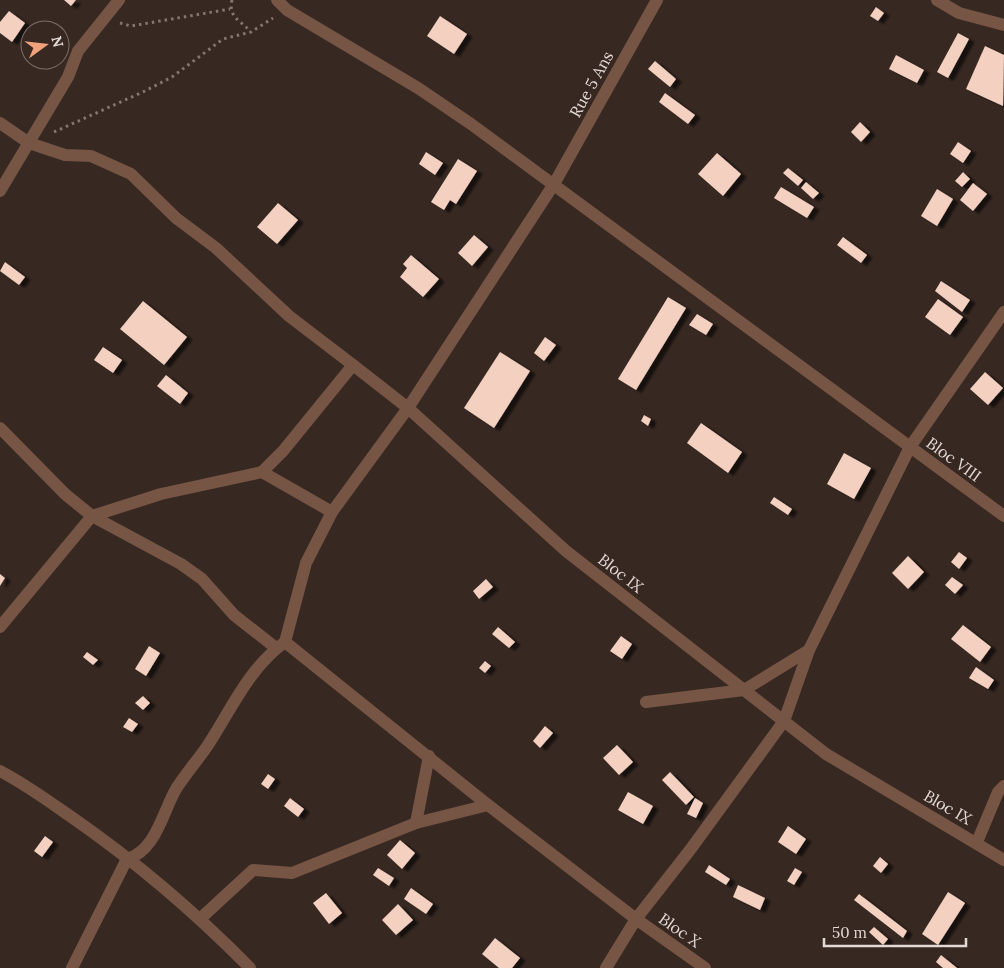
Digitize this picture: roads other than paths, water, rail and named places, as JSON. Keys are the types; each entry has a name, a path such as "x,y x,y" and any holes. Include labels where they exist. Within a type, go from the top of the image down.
{"street":[{"path":"0,191 68,77 78,51 119,0"},
{"name":"Bloc VIII","path":"277,0 287,10 418,88 554,184 1004,516"},
{"name":"Rue 5 Ans","path":"281,645 306,563 332,512 408,408 554,184 657,0"},
{"path":"937,0 959,13 1004,25"},
{"name":"Bloc IX","path":"0,123 29,143 65,155 91,156 131,174 176,218 216,248 289,316 408,408 566,551 826,754 977,842 1004,860"},
{"path":"606,968 636,919 690,850 784,722 809,650 910,447 1004,312"},
{"path":"0,627 92,516 161,494 262,472 283,451 353,365"},
{"name":"Bloc X","path":"0,428 65,494 92,516 181,564 202,578 234,615 281,645 429,756 488,805 636,919 706,968"},
{"path":"262,472 332,512"},
{"path":"72,968 127,859 138,854 148,844 160,824 176,789 208,745 241,689 260,663 281,645"},
{"path":"646,702 744,690 809,650"},
{"path":"416,823 429,756"},
{"path":"0,771 28,787 127,859 201,918 250,968"},
{"path":"977,842 998,792 1004,786"},
{"path":"201,918 253,870 292,873 416,823 488,805"}]}
